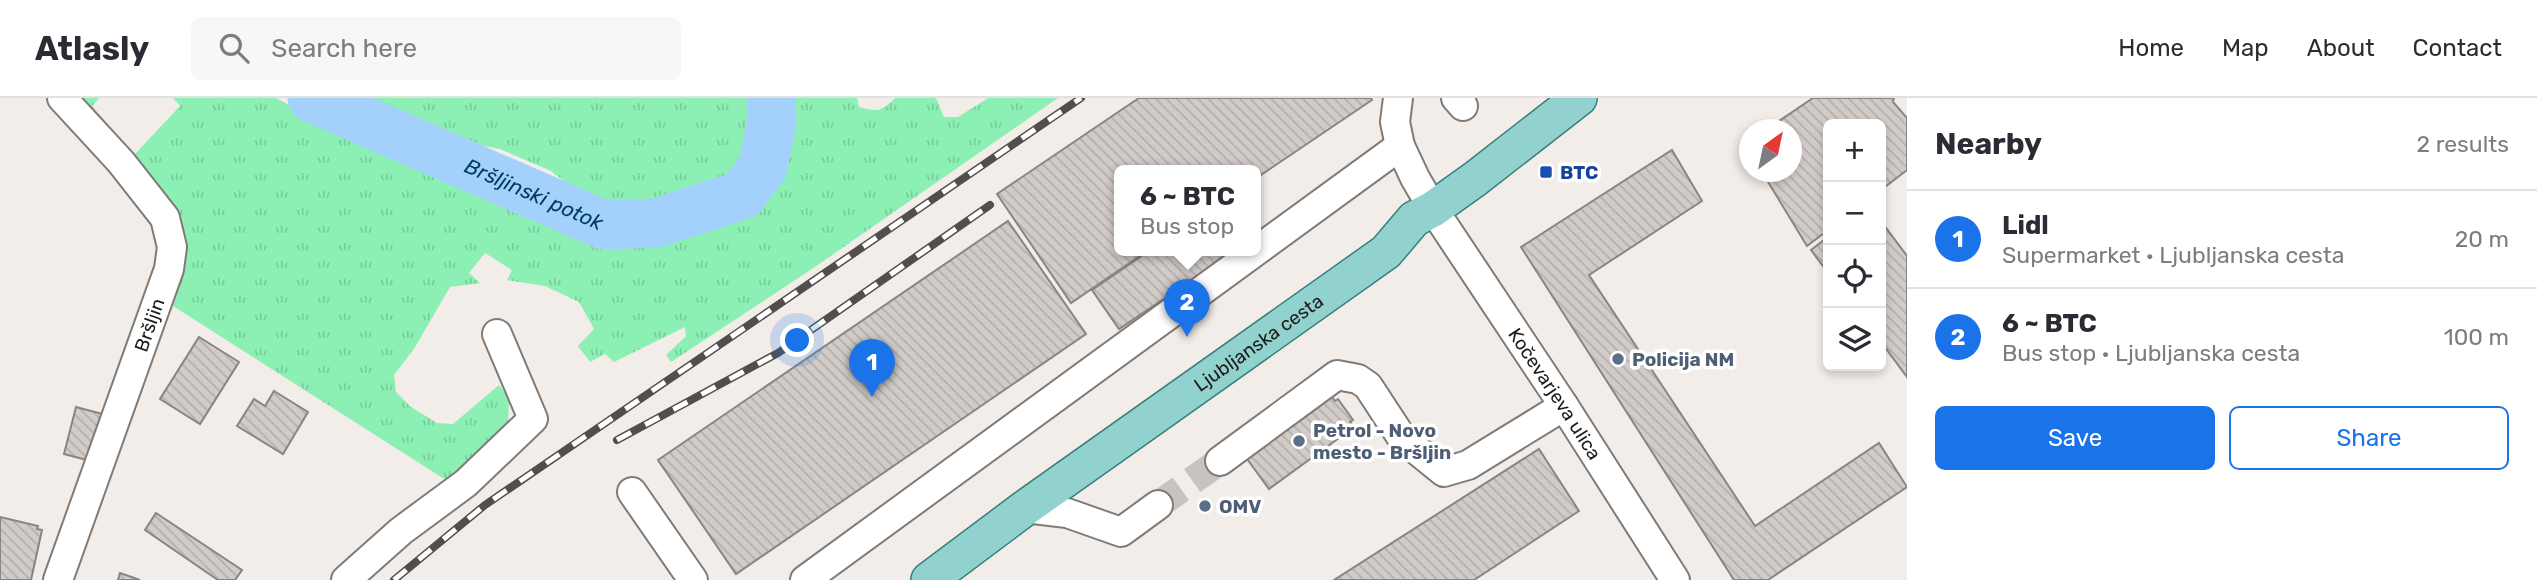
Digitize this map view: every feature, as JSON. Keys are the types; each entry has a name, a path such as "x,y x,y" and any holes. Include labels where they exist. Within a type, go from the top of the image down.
{"main road":[{"name":"Ljubljanska cesta","path":"929,580 1024,508 1386,252 1414,219 1433,209 1520,146 1579,98"}],"street":[{"name":"Bršljin","path":"58,580 169,269 172,247 166,218 121,162 62,98"},
{"name":"Kočevarjeva ulica","path":"1398,98 1395,122 1400,146 1415,178 1675,580"},
{"path":"1261,247 1400,146"},
{"path":"805,580 1249,256"},
{"path":"346,580 401,531 466,483 533,419 498,334"},
{"path":"1220,461 1337,375 1359,379 1368,386 1402,438 1444,472 1468,465 1564,406"},
{"path":"632,492 693,580"},
{"path":"1024,508 1067,513 1121,532 1158,505"}],"green space":[{"path":"72,98 99,98 92,106 134,155 180,106 173,98 276,98 318,120 417,158 537,194 585,229 617,240 650,237 696,227 748,206 771,179 776,168 783,98 857,98 859,107 875,110 886,106 895,98 936,98 944,117 958,117 988,98 1058,98 812,269 671,362 666,355 686,336 685,327 614,362 605,354 590,362 578,346 594,329 579,302 545,286 507,280 512,270 485,253 469,273 480,283 450,287 414,349 394,375 396,392 411,407 437,423 453,424 499,385 509,398 508,429 449,482 162,299 179,247"},
{"path":"344,98 758,98 758,130 746,170 727,191 684,206 644,215 597,207 551,171 500,149 430,136 395,118"}],"building":[{"path":"1139,98 1372,100 1261,175 1261,165 1114,165 1114,256 1140,256 1071,303 997,194"},
{"path":"1813,98 1894,98 1893,102 1907,118 1907,170 1886,186 1886,119 1823,119 1823,234 1807,246 1768,182 1802,182 1802,119 1782,119"},
{"name":"Policija NM","path":"1672,150 1702,201 1589,275 1755,526 1879,443 1907,487 1768,580 1734,580 1521,247"},
{"path":"1008,221 1086,334 736,574 658,460"},
{"path":"1886,228 1907,256 1907,377 1886,349"},
{"path":"1823,241 1823,266 1811,250"},
{"path":"1142,256 1227,256 1119,329 1092,290"},
{"path":"199,337 239,362 200,424 160,399"},
{"path":"274,391 308,412 283,454 237,426 254,399 265,406"},
{"name":"Petrol - Novo mesto - Bršljin","path":"1330,394 1335,401 1338,399 1353,420 1350,422 1354,427 1269,489 1245,456"},
{"path":"76,407 110,416 98,463 64,454"},
{"path":"1539,449 1579,511 1474,580 1334,580"},
{"path":"156,513 242,570 235,580 218,580 145,530"},
{"path":"0,517 38,526 37,529 42,530 31,580 0,580"},
{"path":"120,573 140,580 118,580"}],"waterway":[{"name":"Bršljinski potok","path":"312,98 604,225 656,223 742,195 763,167 772,121 771,98"}],"tunnel":[{"path":"1158,505 1220,461"}],"railway":[{"path":"394,580 485,505 1081,98"},
{"path":"617,440 778,353 990,205"}],"place":[{"name":"BTC","path":"1546,172"},
{"name":"6 ~ BTC","path":"1187,337"},
{"name":"Policija NM","path":"1618,359"},
{"name":"Lidl","path":"872,397"},
{"name":"Petrol - Novo mesto - Bršljin","path":"1299,441"},
{"name":"OMV","path":"1205,506"}]}
